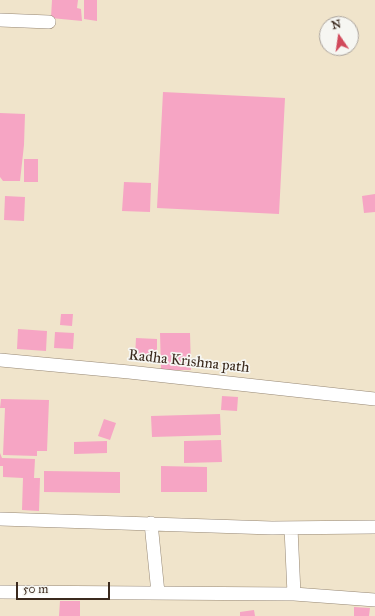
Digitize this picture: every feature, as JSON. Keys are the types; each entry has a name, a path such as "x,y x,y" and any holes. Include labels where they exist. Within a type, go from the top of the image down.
{"street":[{"path":"0,20 49,22"},
{"name":"Radha Krishna path","path":"0,360 375,399"},
{"path":"0,519 291,528 375,527"},
{"path":"151,523 158,593"},
{"path":"291,528 294,594"},
{"path":"0,592 294,594 375,600"}],"building":[{"path":"52,0 78,0 77,8 81,9 82,21 51,18"},
{"path":"84,0 97,0 97,21 84,19"},
{"path":"163,92 285,98 279,214 157,208"},
{"path":"0,113 25,114 24,145 20,181 3,181 0,177"},
{"path":"24,159 38,159 38,182 24,182"},
{"path":"124,182 151,183 150,212 122,211"},
{"path":"375,194 375,212 364,213 362,196"},
{"path":"5,196 25,197 24,221 4,220"},
{"path":"61,314 73,314 72,326 60,325"},
{"path":"18,329 47,331 46,351 17,349"},
{"path":"55,332 74,333 73,349 54,348"},
{"path":"160,333 190,333 191,370 161,370"},
{"path":"136,338 157,339 157,359 135,358"},
{"path":"222,396 238,397 237,411 221,410"},
{"path":"1,399 49,400 47,451 37,451 37,456 3,455 5,408 0,408"},
{"path":"220,414 221,435 152,437 151,416"},
{"path":"104,419 116,423 110,440 98,436"},
{"path":"221,440 222,462 184,463 184,441"},
{"path":"107,441 107,453 74,454 74,442"},
{"path":"0,453 2,458 35,459 34,478 40,478 39,511 22,510 23,478 3,477 3,466 0,466"},
{"path":"161,466 207,467 207,492 161,492"},
{"path":"44,471 120,472 120,493 44,492"},
{"path":"60,601 80,601 80,616 59,616"},
{"path":"354,607 370,608 369,616 354,616"},
{"path":"254,610 255,616 240,616 240,612"}]}
